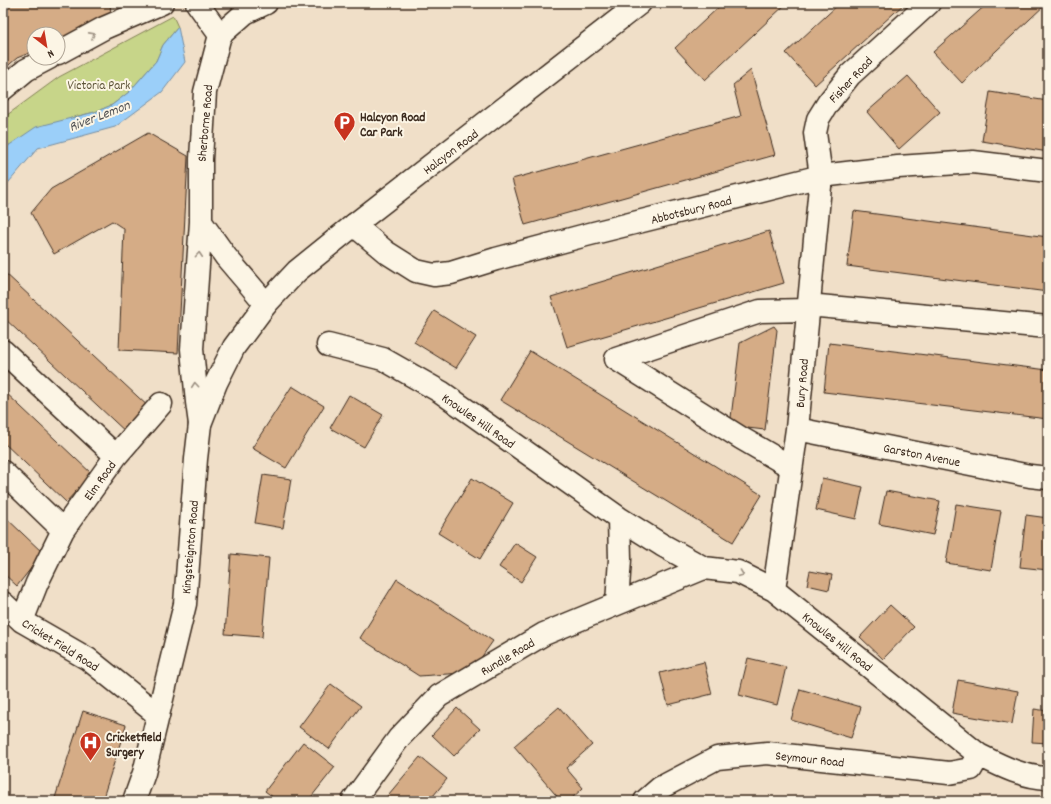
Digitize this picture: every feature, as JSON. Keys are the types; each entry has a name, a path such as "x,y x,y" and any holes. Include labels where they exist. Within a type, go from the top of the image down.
{"street":[{"path":"66,49 104,28 162,3"},
{"path":"197,3 220,35 245,13 266,3"},
{"name":"Halcyon Road","path":"266,304 297,271 354,225 640,3"},
{"name":"Fisher Road","path":"821,176 815,133 818,120 828,103 850,75 929,3"},
{"name":"Sherborne Road","path":"200,424 192,349 201,222 200,159 205,92 220,35"},
{"path":"3,89 26,70 34,66"},
{"name":"Abbotsbury Road","path":"354,225 386,252 416,270 434,275 451,273 578,237 821,176 898,167 974,162 1048,172"},
{"name":"Bury Road","path":"774,590 797,429 821,176"},
{"path":"201,222 226,257 266,304"},
{"name":"Kingsteignton Road","path":"134,801 144,773 185,604 200,424 216,383 234,347 266,304"},
{"path":"792,467 741,438 616,359 760,311 808,308 1048,327"},
{"name":"Knowles Hill Road","path":"328,345 383,359 441,392 619,518 662,546 704,568 738,572 774,590 979,755 1014,772 1034,778 1048,778"},
{"name":"Elm Road","path":"3,351 116,456 63,530 37,583 22,621"},
{"path":"116,456 161,404"},
{"name":"Garston Avenue","path":"797,429 1030,476 1048,478"},
{"path":"3,472 63,530"},
{"path":"617,603 620,559 619,518"},
{"name":"Rundle Road","path":"353,801 399,738 439,696 544,634 704,568"},
{"name":"Cricket Field Road","path":"3,603 22,621 88,659 158,715"},
{"name":"Seymour Road","path":"645,801 660,788 717,758 767,753 949,773 971,769 979,755"}],"green space":[{"name":"Victoria Park","path":"173,16 178,27 163,45 156,61 129,92 112,105 95,112 74,117 8,146 3,153 3,118 59,77"}],"water":[{"name":"River Lemon","path":"178,27 185,62 162,92 115,127 38,148 3,189 3,153 8,146 36,127 95,112 112,105 129,92 156,61 163,45"}],"building":[{"path":"3,3 110,3 111,15 66,36 66,26 26,26 26,54 17,58 3,70"},
{"path":"723,3 787,3 705,80 675,48"},
{"path":"840,3 905,3 815,85 786,53"},
{"path":"988,3 1047,3 962,83 933,52"},
{"path":"751,70 775,155 525,225 512,179 741,116 733,85"},
{"path":"908,76 940,112 899,149 867,112"},
{"path":"990,92 1048,101 1048,152 982,141"},
{"path":"148,133 188,156 178,353 119,350 124,229 112,221 54,254 31,213 51,189"},
{"path":"854,211 1048,237 1048,292 847,266"},
{"path":"769,231 784,283 567,347 551,297"},
{"path":"3,271 152,410 129,435 3,317"},
{"path":"434,311 476,337 456,368 414,342"},
{"path":"774,326 777,330 765,430 730,426 740,343"},
{"path":"829,343 1048,370 1048,419 824,392"},
{"path":"530,351 762,495 733,542 500,400"},
{"path":"292,386 324,406 286,468 252,448"},
{"path":"3,390 92,474 66,502 3,442"},
{"path":"349,395 383,415 364,447 330,428"},
{"path":"263,475 291,479 283,528 255,523"},
{"path":"472,478 513,503 480,559 438,533"},
{"path":"822,478 863,487 856,519 816,510"},
{"path":"886,491 940,501 933,535 879,524"},
{"path":"956,504 1001,511 991,570 946,563"},
{"path":"3,515 43,553 17,586 3,573"},
{"path":"1026,515 1048,518 1048,570 1020,567"},
{"path":"515,543 537,557 521,582 499,567"},
{"path":"231,554 269,558 262,637 225,634"},
{"path":"810,571 832,575 829,590 807,585"},
{"path":"397,579 493,641 478,662 462,673 419,676 360,638"},
{"path":"890,605 914,627 883,659 860,637"},
{"path":"748,658 786,667 777,705 739,695"},
{"path":"704,662 712,694 668,705 660,673"},
{"path":"958,680 1018,691 1012,724 952,713"},
{"path":"331,684 361,706 329,749 299,727"},
{"path":"800,689 861,707 851,738 791,720"},
{"path":"559,707 592,745 566,768 583,788 569,801 561,801 514,746"},
{"path":"457,708 480,729 454,756 432,735"},
{"path":"1034,709 1048,711 1048,743 1032,742"},
{"name":"Cricketfield Surgery","path":"83,711 126,725 102,801 54,801"},
{"path":"303,742 335,767 308,801 278,801 265,791"},
{"path":"420,757 447,779 429,801 383,801"}],"place":[{"name":"Halcyon Road Car Park","path":"344,142"},
{"name":"Cricketfield Surgery","path":"90,762"}]}
